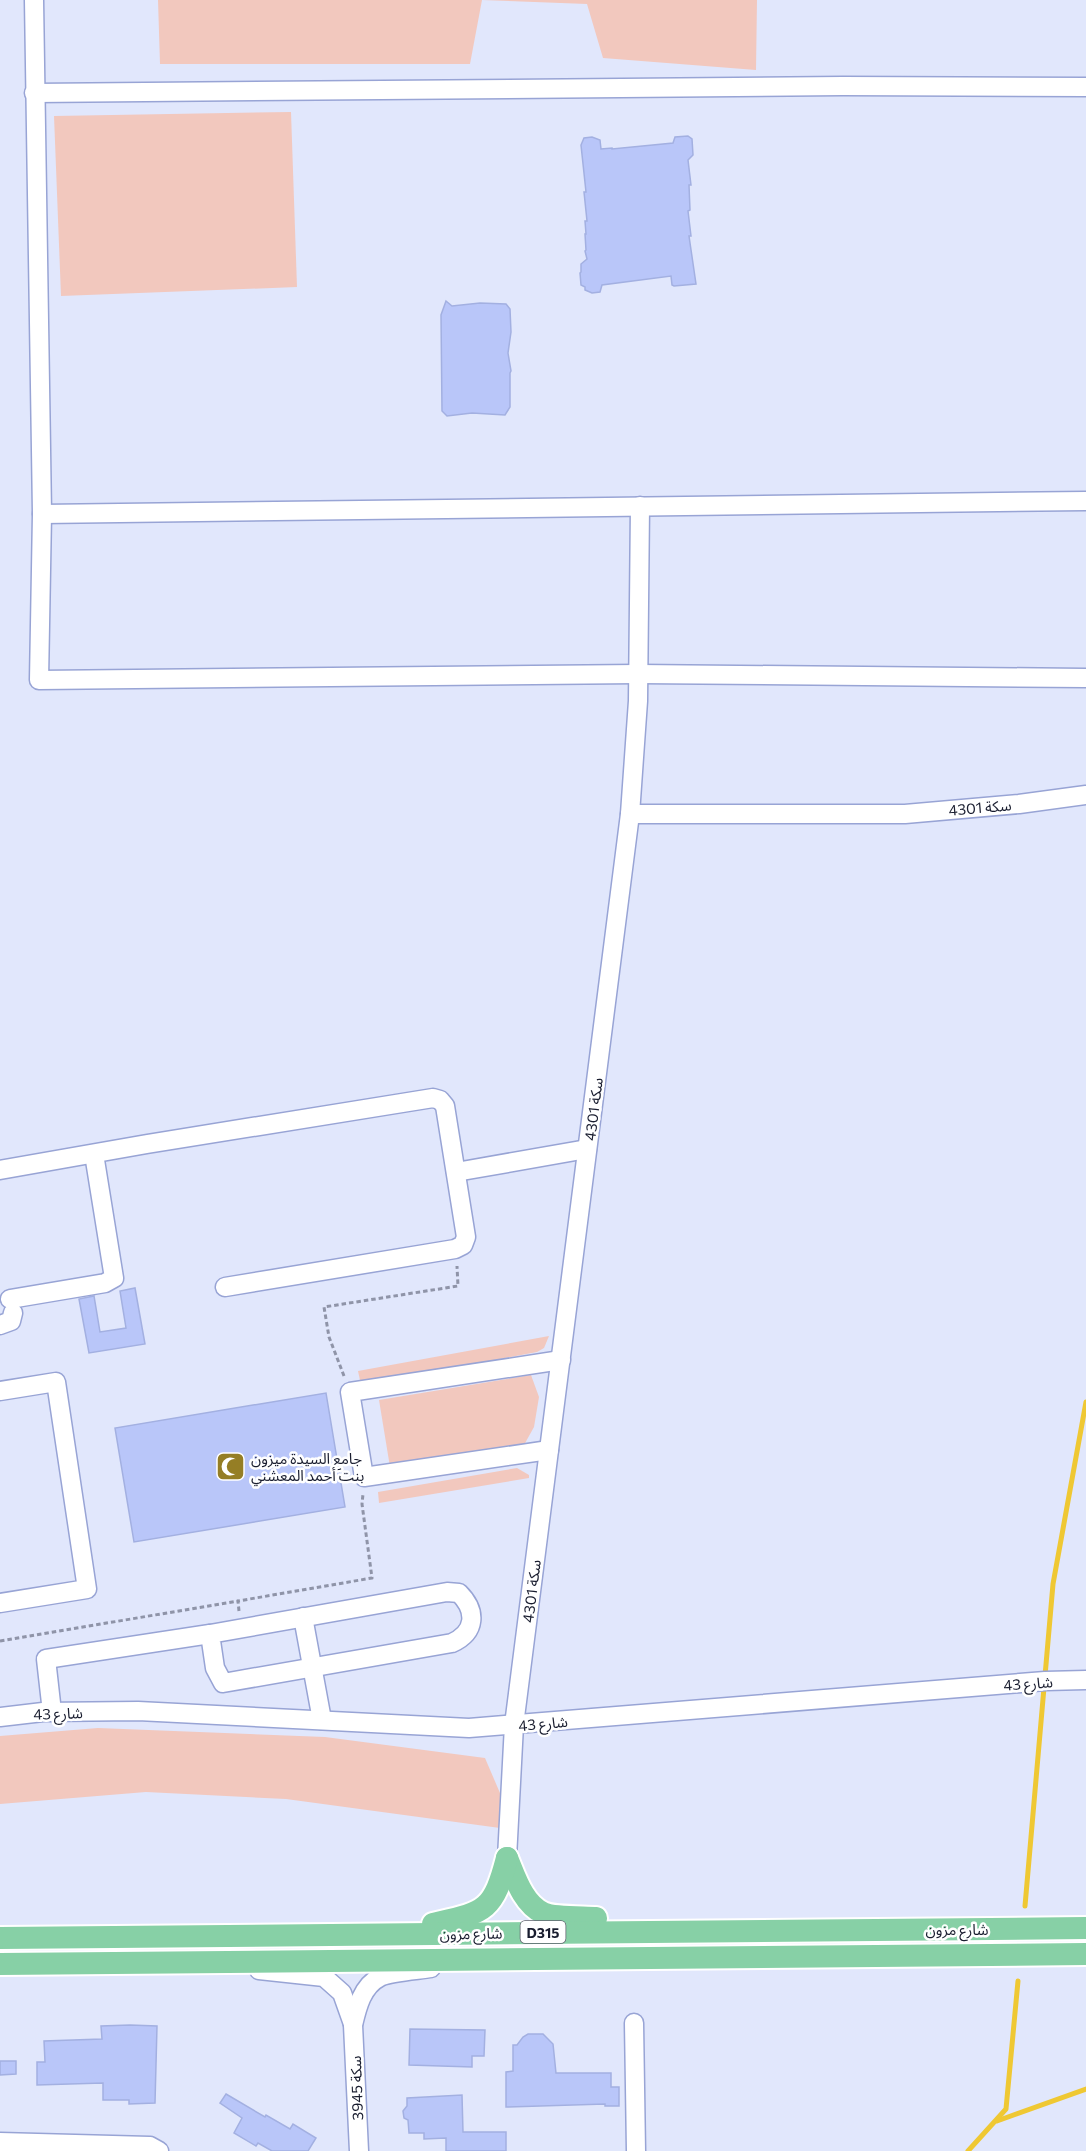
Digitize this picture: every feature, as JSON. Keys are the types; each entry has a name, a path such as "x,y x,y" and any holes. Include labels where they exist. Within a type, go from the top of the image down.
{"main road":[{"path":"507,1858 529,1903 544,1914 729,1930"},
{"path":"390,1934 471,1915 489,1904 499,1887 507,1858"},
{"name":"شارع مزون","path":"0,1938 1086,1928"},
{"name":"شارع مزون","path":"0,1964 1086,1954"}],"street":[{"path":"34,0 42,514 39,680 638,674 1086,678"},
{"path":"34,93 843,86 1086,87"},
{"path":"42,514 1086,501"},
{"path":"630,814 638,674 640,506"},
{"name":"سكة 4301","path":"507,1858 514,1725 630,814 905,814 1019,804 1086,795"},
{"path":"0,1170 433,1098 440,1100 445,1106 456,1172 466,1237 463,1245 456,1249 225,1287"},
{"path":"456,1172 587,1149"},
{"path":"8,1312 105,1283 114,1278 94,1154"},
{"path":"549,1450 364,1477 350,1392 561,1360"},
{"path":"0,1391 56,1382 87,1589 0,1603"},
{"path":"52,1712 46,1659 210,1634 447,1592 459,1593 468,1601 471,1612 471,1624 464,1637 452,1643 223,1683 215,1668 210,1634"},
{"path":"303,1617 322,1720"},
{"name":"شارع 43","path":"0,1717 52,1712 138,1711 470,1728 1045,1681 1086,1680"},
{"path":"353,2025 356,2009 364,1992 380,1977 481,1959"},
{"path":"189,1962 324,1977 342,1993 353,2025"},
{"path":"634,2023 636,2151"},
{"name":"سكة 3945","path":"353,2025 359,2151"},
{"path":"7,2145 150,2146 159,2151"}],"path":[{"path":"350,1392 329,1337 324,1307 458,1286 456,1249"},
{"path":"0,1641 372,1578 362,1504 364,1477"},
{"path":"238,1601 242,1628"}],"shaded area":[{"path":"158,0 482,0 470,64 160,64"},
{"path":"482,0 757,0 756,70 603,58 587,4"},
{"path":"291,112 297,287 61,296 54,116"},
{"path":"549,1336 544,1348 537,1352 361,1385 358,1371"},
{"path":"531,1375 539,1397 534,1427 524,1445 390,1467 379,1400"},
{"path":"517,1468 529,1475 529,1478 379,1503 378,1492"},
{"path":"98,1728 325,1737 485,1758 500,1793 500,1828 286,1799 146,1792 0,1804 0,1736"}],"building":[{"path":"688,136 692,139 693,155 688,160 691,185 689,185 690,210 688,211 691,236 689,236 696,284 674,286 671,276 602,285 600,292 592,293 585,290 585,287 581,285 580,273 581,264 587,259 584,192 586,192 581,145 584,138 592,137 600,140 601,149 612,149 673,143 675,137"},
{"path":"446,301 452,306 480,303 506,304 510,309 511,332 508,353 511,371 510,407 505,415 472,413 447,416 442,411 441,315"},
{"path":"135,1288 145,1344 89,1353 79,1299 94,1296 100,1332 126,1328 120,1291"},
{"name":"جامع السيدة ميزون بنت أحمد المعشني","path":"326,1393 345,1507 134,1542 115,1428"},
{"path":"101,2026 157,2026 155,2103 129,2104 129,2100 103,2100 103,2083 37,2085 37,2062 45,2062 44,2041 102,2039"},
{"path":"410,2029 485,2030 484,2056 472,2056 472,2067 409,2065"},
{"path":"528,2034 543,2034 553,2044 556,2073 611,2073 611,2087 619,2087 619,2106 605,2106 605,2104 506,2107 506,2072 513,2071 513,2045 517,2045"},
{"path":"0,2061 16,2061 16,2074 0,2075"},
{"path":"226,2094 265,2117 266,2115 290,2129 293,2124 316,2138 308,2151 272,2151 258,2143 256,2146 234,2133 242,2118 220,2103"},
{"path":"462,2095 463,2132 506,2132 506,2151 446,2151 446,2138 424,2139 424,2133 409,2133 408,2120 404,2118 403,2111 407,2106 407,2098"}],"waterway":[{"path":"1025,1906 1053,1584 1086,1402"},
{"path":"968,2151 1006,2109 1018,1981"},
{"path":"997,2121 1086,2089"}],"place":[{"name":"جامع السيدة ميزون بنت أحمد المعشني","path":"230,1467"}]}
